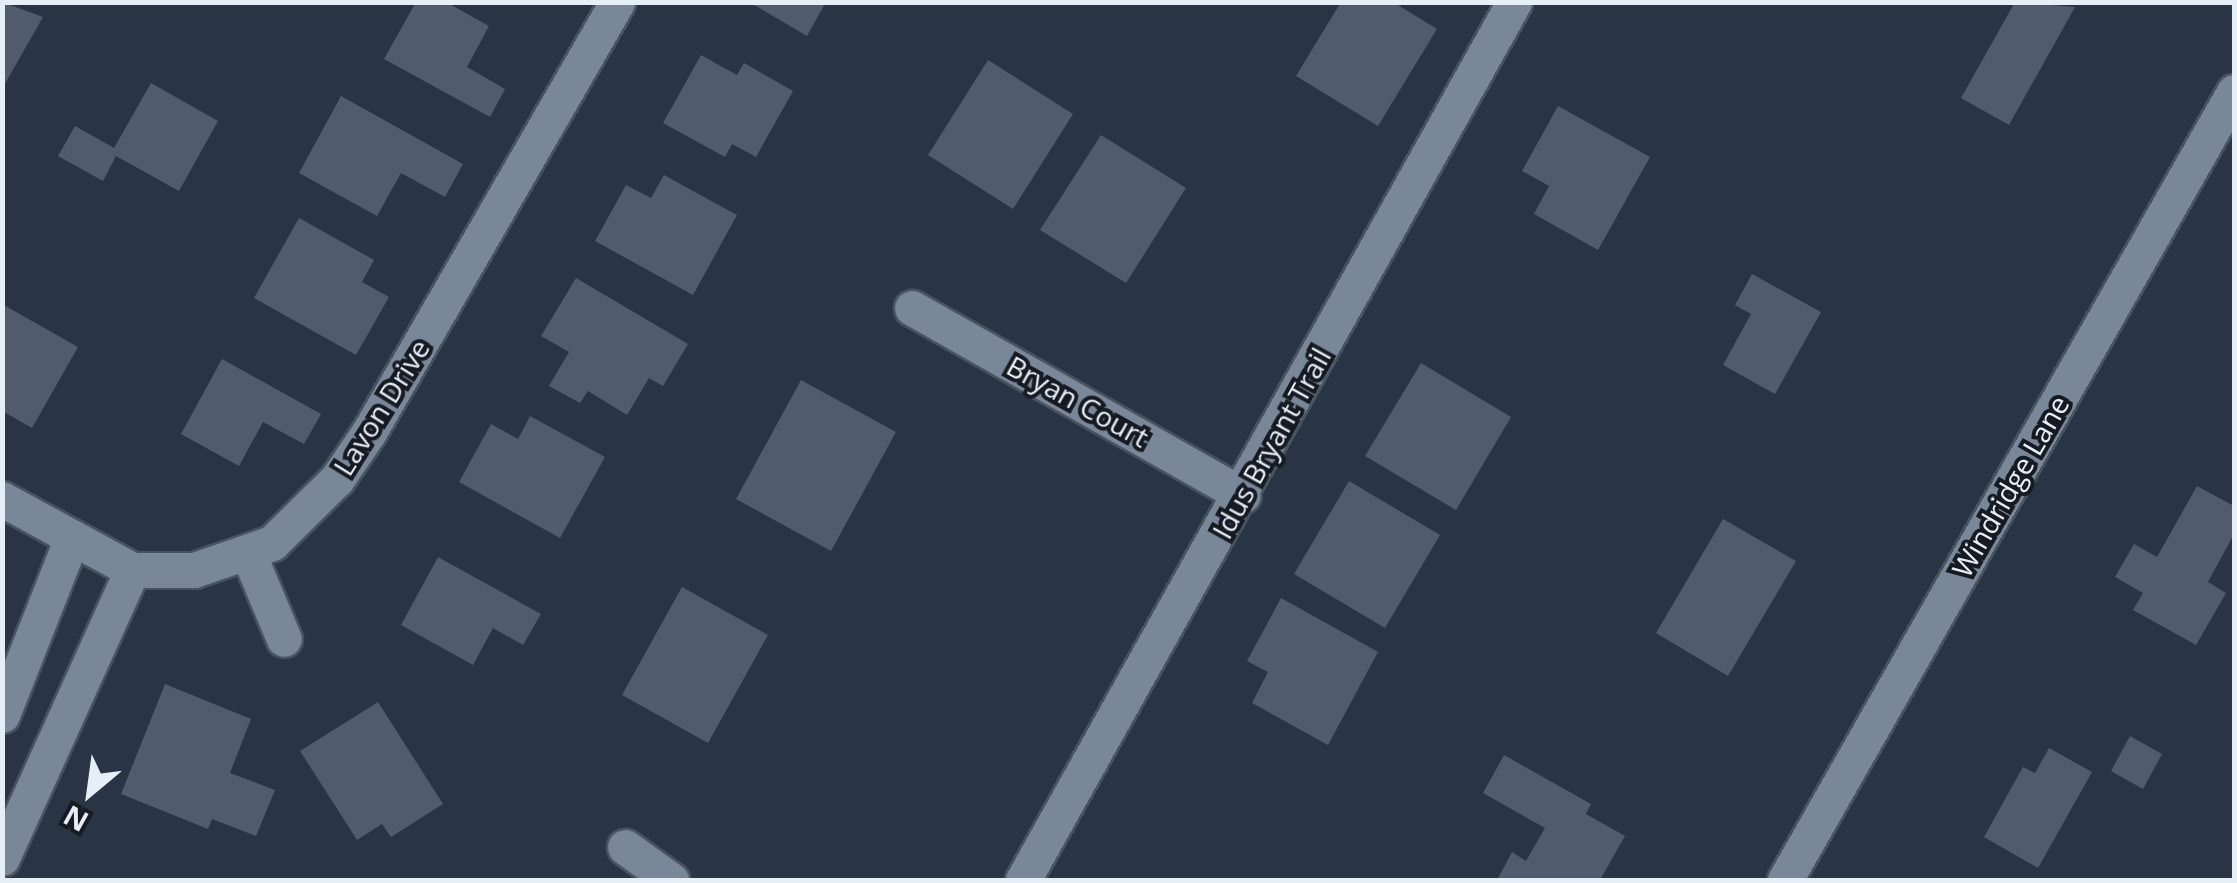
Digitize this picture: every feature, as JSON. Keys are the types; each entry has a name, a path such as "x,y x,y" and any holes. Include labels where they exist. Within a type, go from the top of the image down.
{"street":[{"name":"Lavon Drive","path":"2,499 132,570 194,570 272,543 337,479 617,2"},
{"name":"Idus Bryant Trail","path":"1024,880 1243,495 1514,2"},
{"name":"Windridge Lane","path":"1786,880 2234,92"},
{"name":"Bryan Court","path":"912,308 1243,495"},
{"path":"2,715 72,537"},
{"path":"248,553 284,639"},
{"path":"2,858 132,570"},
{"path":"625,848 671,880"}],"building":[{"path":"2,2 43,17 2,89"},
{"path":"416,2 446,2 489,26 467,67 505,89 490,117 384,59"},
{"path":"749,2 826,2 807,36"},
{"path":"1341,2 1393,2 1437,29 1378,126 1296,76"},
{"path":"2015,2 2075,7 2009,125 1961,98"},
{"path":"701,55 737,75 744,63 793,91 756,157 732,144 725,157 663,123"},
{"path":"988,60 1073,114 1013,209 928,155"},
{"path":"151,83 218,121 179,191 116,156 103,181 58,156 75,126 114,148"},
{"path":"341,96 463,164 445,197 401,173 377,216 299,173"},
{"path":"1558,106 1650,157 1598,250 1534,214 1549,186 1522,171"},
{"path":"1101,135 1186,188 1126,283 1040,230"},
{"path":"664,175 737,215 693,295 595,241 626,185 651,198"},
{"path":"299,218 374,260 362,282 389,297 356,355 254,298"},
{"path":"1752,274 1821,312 1775,394 1723,365 1751,314 1735,305"},
{"path":"576,278 688,344 663,386 649,378 627,415 588,391 580,403 549,386 569,352 541,336"},
{"path":"2,304 78,347 32,428 2,411"},
{"path":"222,359 321,414 304,444 263,422 239,466 181,434"},
{"path":"1421,363 1511,417 1456,510 1365,456"},
{"path":"801,380 896,432 831,551 736,499"},
{"path":"530,416 605,457 560,538 459,482 491,424 518,439"},
{"path":"1349,481 1440,535 1385,628 1294,574"},
{"path":"2197,486 2234,506 2234,534 2208,582 2226,593 2196,645 2133,610 2143,593 2115,577 2134,544 2157,557"},
{"path":"1723,519 1796,561 1728,676 1656,633"},
{"path":"438,557 541,614 523,645 493,628 473,665 401,625"},
{"path":"682,587 768,635 708,743 622,695"},
{"path":"1281,598 1378,652 1328,745 1252,703 1268,672 1247,661"},
{"path":"165,684 251,719 230,773 275,790 256,836 212,819 208,829 121,794"},
{"path":"378,702 443,804 391,837 382,824 357,840 300,751"},
{"path":"2130,736 2162,754 2143,789 2111,771"},
{"path":"2049,748 2092,772 2038,868 1984,837 2023,767 2035,773"},
{"path":"1504,755 1591,804 1586,814 1625,836 1600,880 1497,880 1512,852 1526,861 1545,828 1483,793"}]}
